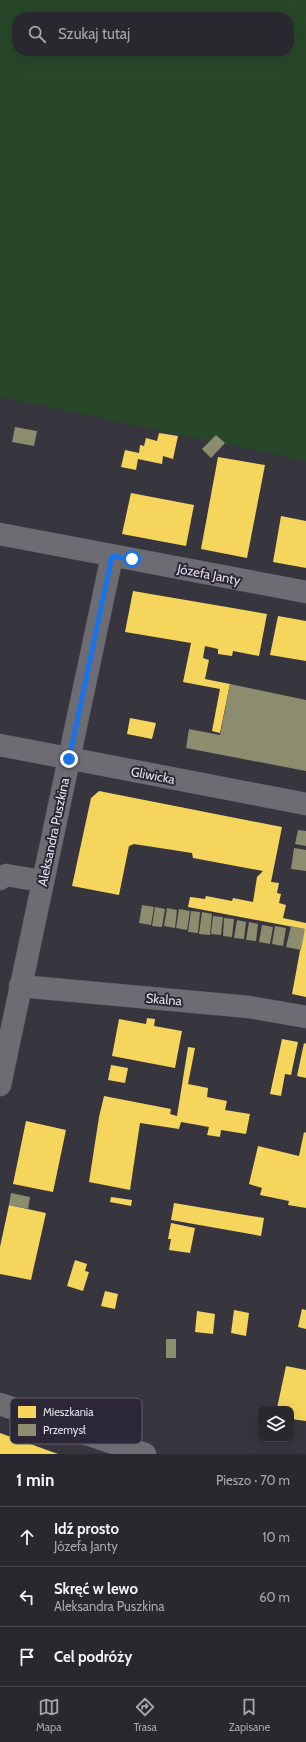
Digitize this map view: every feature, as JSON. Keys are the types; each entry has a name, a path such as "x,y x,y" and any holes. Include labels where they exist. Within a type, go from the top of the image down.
{"street":[{"name":"Józefa Janty","path":"0,534 306,592"},
{"name":"Aleksandra Puszkina","path":"0,1085 112,556"},
{"name":"Gliwicka","path":"0,745 306,804"},
{"path":"0,879 6,875 42,881"},
{"name":"Skalna","path":"20,986 249,1006 306,1017"},
{"path":"0,1404 10,1407"},
{"path":"116,1444 145,1454"}],"green space":[{"path":"0,0 306,0 306,461 0,397"}],"building: Mieszkania":[{"path":"159,433 178,436 173,459 163,456 162,464 138,459 136,470 121,467 125,450 139,453 140,445 144,446 146,438 157,441"},
{"path":"218,457 265,465 247,558 201,549"},
{"path":"131,493 194,505 186,546 122,534"},
{"path":"281,516 306,521 306,568 273,562"},
{"path":"133,591 267,614 259,656 233,651 232,656 218,654 218,649 205,646 203,658 209,660 205,679 230,684 220,733 212,731 220,689 183,682 191,643 125,632"},
{"path":"278,616 306,621 306,661 270,655"},
{"path":"130,718 156,723 152,739 127,734"},
{"path":"99,791 282,827 271,882 279,883 277,893 281,894 279,903 286,905 283,918 306,923 306,997 292,994 304,929 188,907 190,897 205,899 206,896 232,901 233,898 253,902 257,877 263,871 193,858 192,853 134,844 129,846 119,895 72,886 91,798"},
{"path":"147,1018 155,1019 154,1026 182,1031 175,1068 112,1056 119,1019 146,1024"},
{"path":"282,1039 298,1042 291,1075 285,1074 281,1096 270,1094"},
{"path":"304,1043 306,1044 306,1078 297,1076"},
{"path":"188,1047 195,1048 188,1084 208,1088 207,1097 227,1101 225,1110 250,1114 246,1134 221,1130 220,1137 207,1135 209,1127 181,1122 179,1129 140,1123 130,1190 89,1182 99,1117 104,1096 171,1109 170,1114 177,1116"},
{"path":"111,1065 128,1068 125,1083 108,1080"},
{"path":"26,1121 66,1130 53,1192 13,1184"},
{"path":"304,1132 306,1133 306,1208 288,1205 289,1201 260,1195 262,1188 249,1184 258,1146 299,1156"},
{"path":"111,1197 132,1200 131,1206 110,1202"},
{"path":"174,1203 264,1218 261,1236 171,1220"},
{"path":"9,1205 46,1213 31,1280 0,1274 0,1247"},
{"path":"171,1223 195,1228 190,1253 169,1250 171,1239 168,1239"},
{"path":"75,1260 87,1264 85,1271 89,1272 83,1291 67,1286"},
{"path":"105,1291 118,1294 115,1309 101,1306"},
{"path":"302,1309 306,1310 306,1329 298,1327"},
{"path":"234,1310 249,1313 246,1336 231,1333"},
{"path":"197,1311 215,1314 213,1334 195,1332"},
{"path":"286,1366 306,1370 306,1421 294,1419 294,1406 277,1406"},
{"path":"0,1433 10,1437 10,1444 30,1444 58,1454 0,1454"}],"building: Przemysł":[{"path":"15,427 37,431 34,446 12,442"},
{"path":"216,435 225,443 211,458 202,449"},
{"path":"230,684 306,700 306,771 186,748 189,729 220,735"},
{"path":"298,830 306,831 306,846 295,844"},
{"path":"294,848 306,850 306,871 291,869"},
{"path":"142,905 154,907 151,925 139,923"},
{"path":"155,907 165,909 162,927 152,926"},
{"path":"167,908 177,910 175,928 164,926"},
{"path":"179,909 190,911 187,930 176,928"},
{"path":"191,911 200,912 198,933 188,932"},
{"path":"202,912 212,914 210,935 199,934"},
{"path":"213,916 223,917 221,935 211,934"},
{"path":"224,918 234,919 232,937 223,936"},
{"path":"237,920 246,922 244,939 234,938"},
{"path":"249,922 258,924 256,941 246,940"},
{"path":"262,925 273,927 270,944 259,942"},
{"path":"275,926 286,928 283,946 272,944"},
{"path":"291,926 305,929 301,950 286,947"},
{"path":"11,1193 30,1197 28,1209 9,1205"},
{"path":"166,1339 176,1339 176,1358 166,1358"}],"route":[{"path":"69,759 112,556 132,559"}]}
